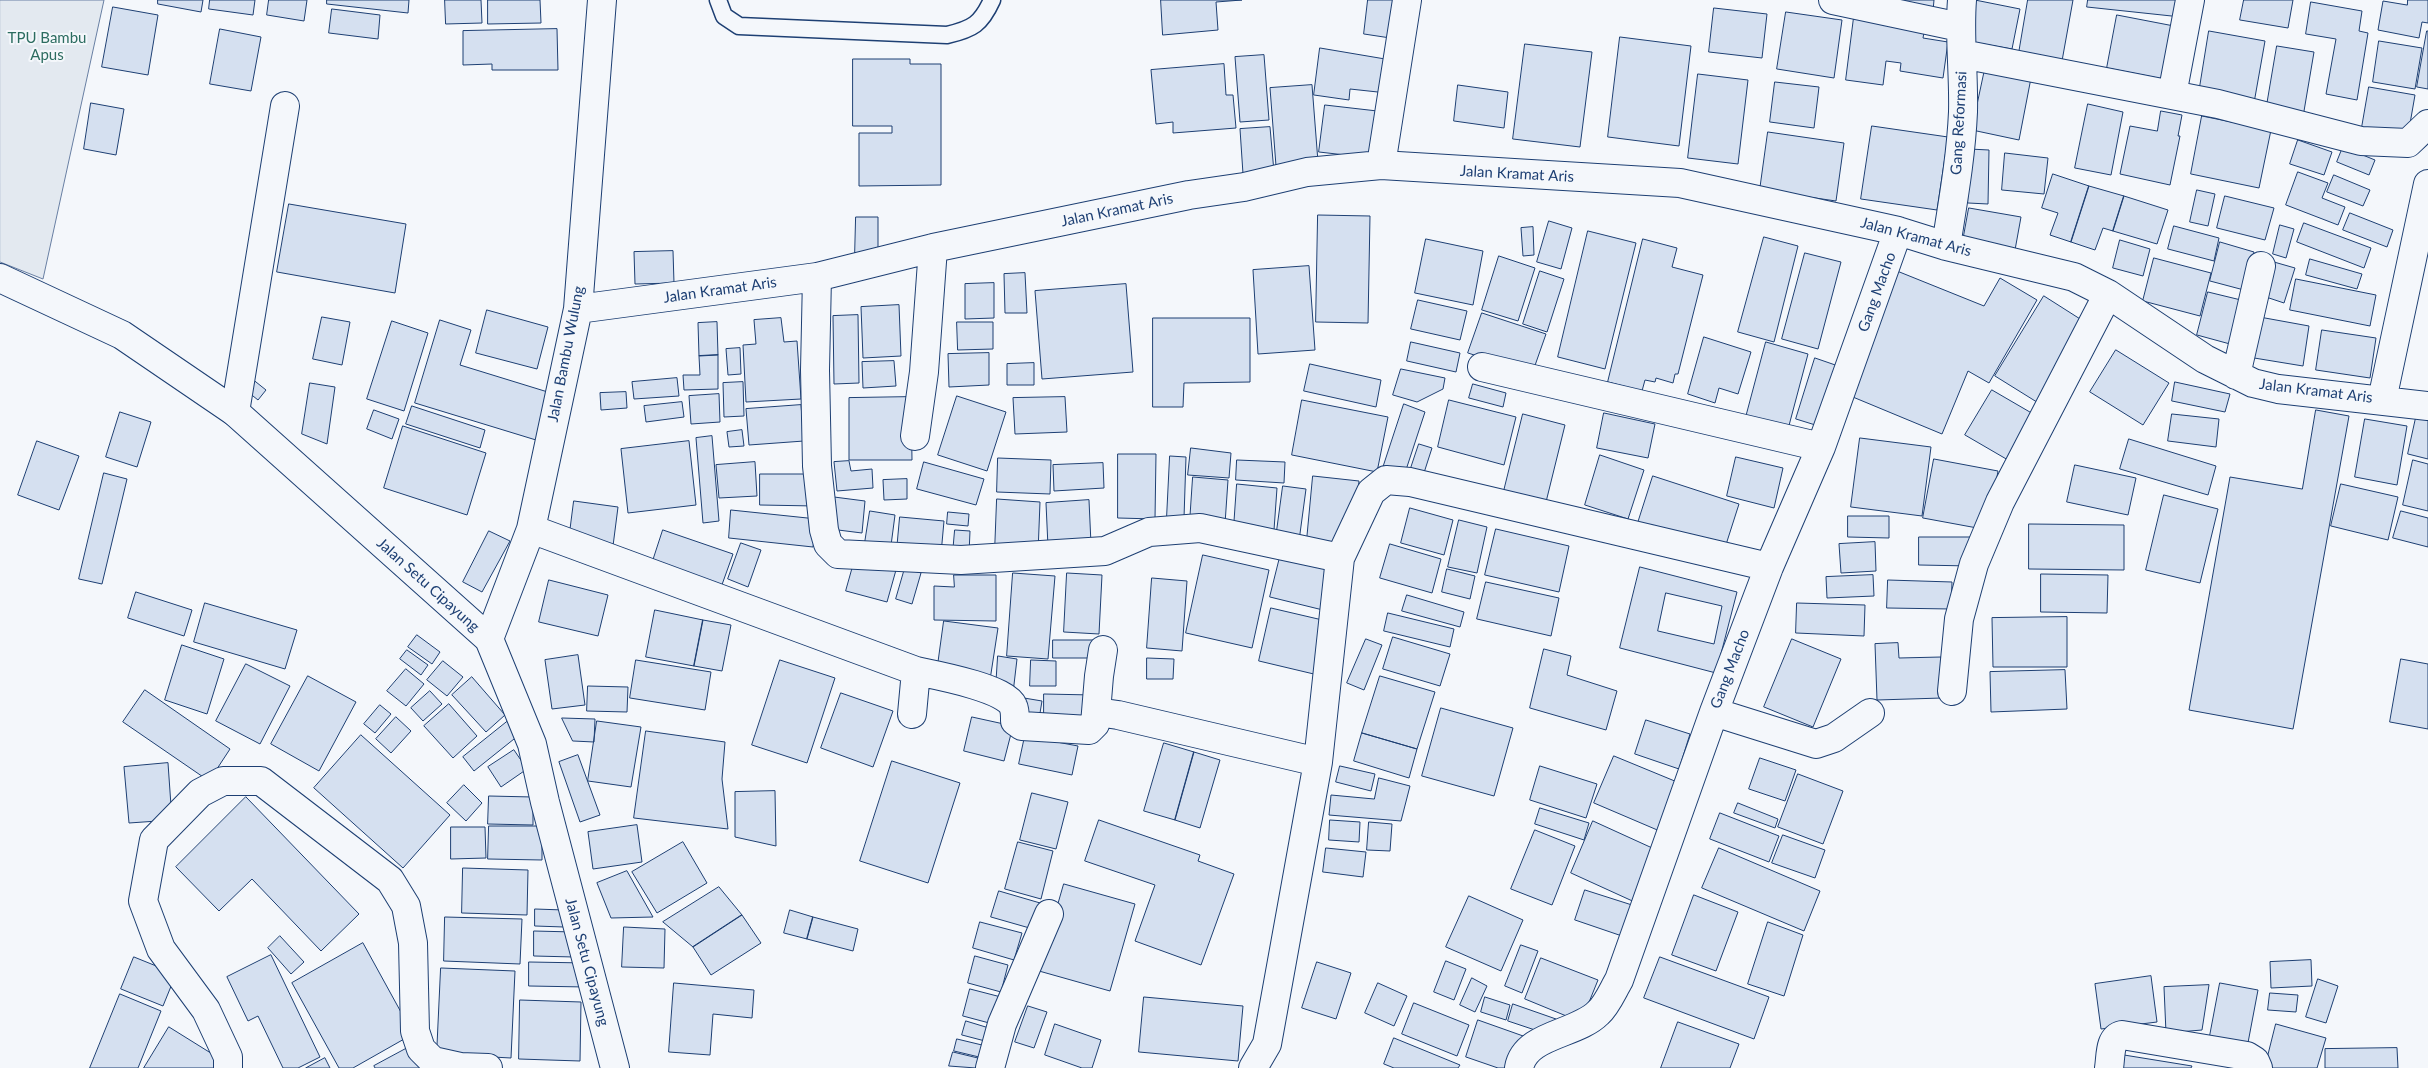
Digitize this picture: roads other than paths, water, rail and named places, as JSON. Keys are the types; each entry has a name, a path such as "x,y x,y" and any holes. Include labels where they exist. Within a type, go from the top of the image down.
{"street":[{"name":"Jalan Bambu Wulung","path":"489,639 530,529 578,309 602,0"},
{"path":"1382,165 1407,0"},
{"path":"1833,0 1961,41 2361,141 2408,143 2428,124"},
{"name":"Gang Reformasi","path":"1946,246 1959,164 1963,112 1962,0"},
{"path":"2172,95 2190,0"},
{"path":"235,412 285,106"},
{"name":"Jalan Kramat Aris","path":"578,309 817,277 933,248 1189,195 1244,187 1307,172 1382,165 1680,183 1898,231 1946,246 2074,277 2108,294 2205,359 2253,383 2278,389 2428,406"},
{"path":"2382,400 2428,184"},
{"name":"Gang Macho","path":"1519,1068 1521,1057 1542,1040 1577,1027 1599,1012 1619,980 1714,712 1769,567 1821,447 1898,231"},
{"path":"915,436 924,372 933,248"},
{"path":"2236,375 2261,266"},
{"path":"817,277 815,370 818,466 824,530 828,544 838,554 961,560 1105,551 1148,532 1200,528 1340,558"},
{"name":"Jalan Setu Cipayung","path":"0,278 122,335 235,412 489,639 532,744 545,802 615,1068"},
{"path":"1952,691 1959,620 1974,564 2000,502 2108,294"},
{"path":"1482,367 1821,447"},
{"path":"1253,1068 1267,1044 1318,762 1340,558 1371,492 1386,480 1410,482 1769,567"},
{"path":"530,529 916,671 966,682 1006,698 1014,706 1015,721 1022,726 1089,730 1095,724 1099,676 1104,650"},
{"path":"912,714 916,671"},
{"path":"1097,712 1118,715 1318,762"},
{"path":"1714,712 1816,744 1834,738 1870,713"},
{"path":"228,1068 228,1057 206,1010 161,949 143,901 154,840 180,813 200,793 223,782 261,781 390,880 406,906 413,943 416,1031 421,1049 433,1061 460,1067 488,1068"},
{"path":"990,1068 1002,1024 1049,914"},
{"path":"2109,1068 2113,1041 2116,1036 2122,1035 2248,1056 2255,1060 2258,1068"}],"lane":[{"path":"718,0 724,16 740,26 947,34 965,31 973,27 985,14 992,0"}],"park label":[{"name":"TPU Bambu Apus","path":"47,46"}]}
